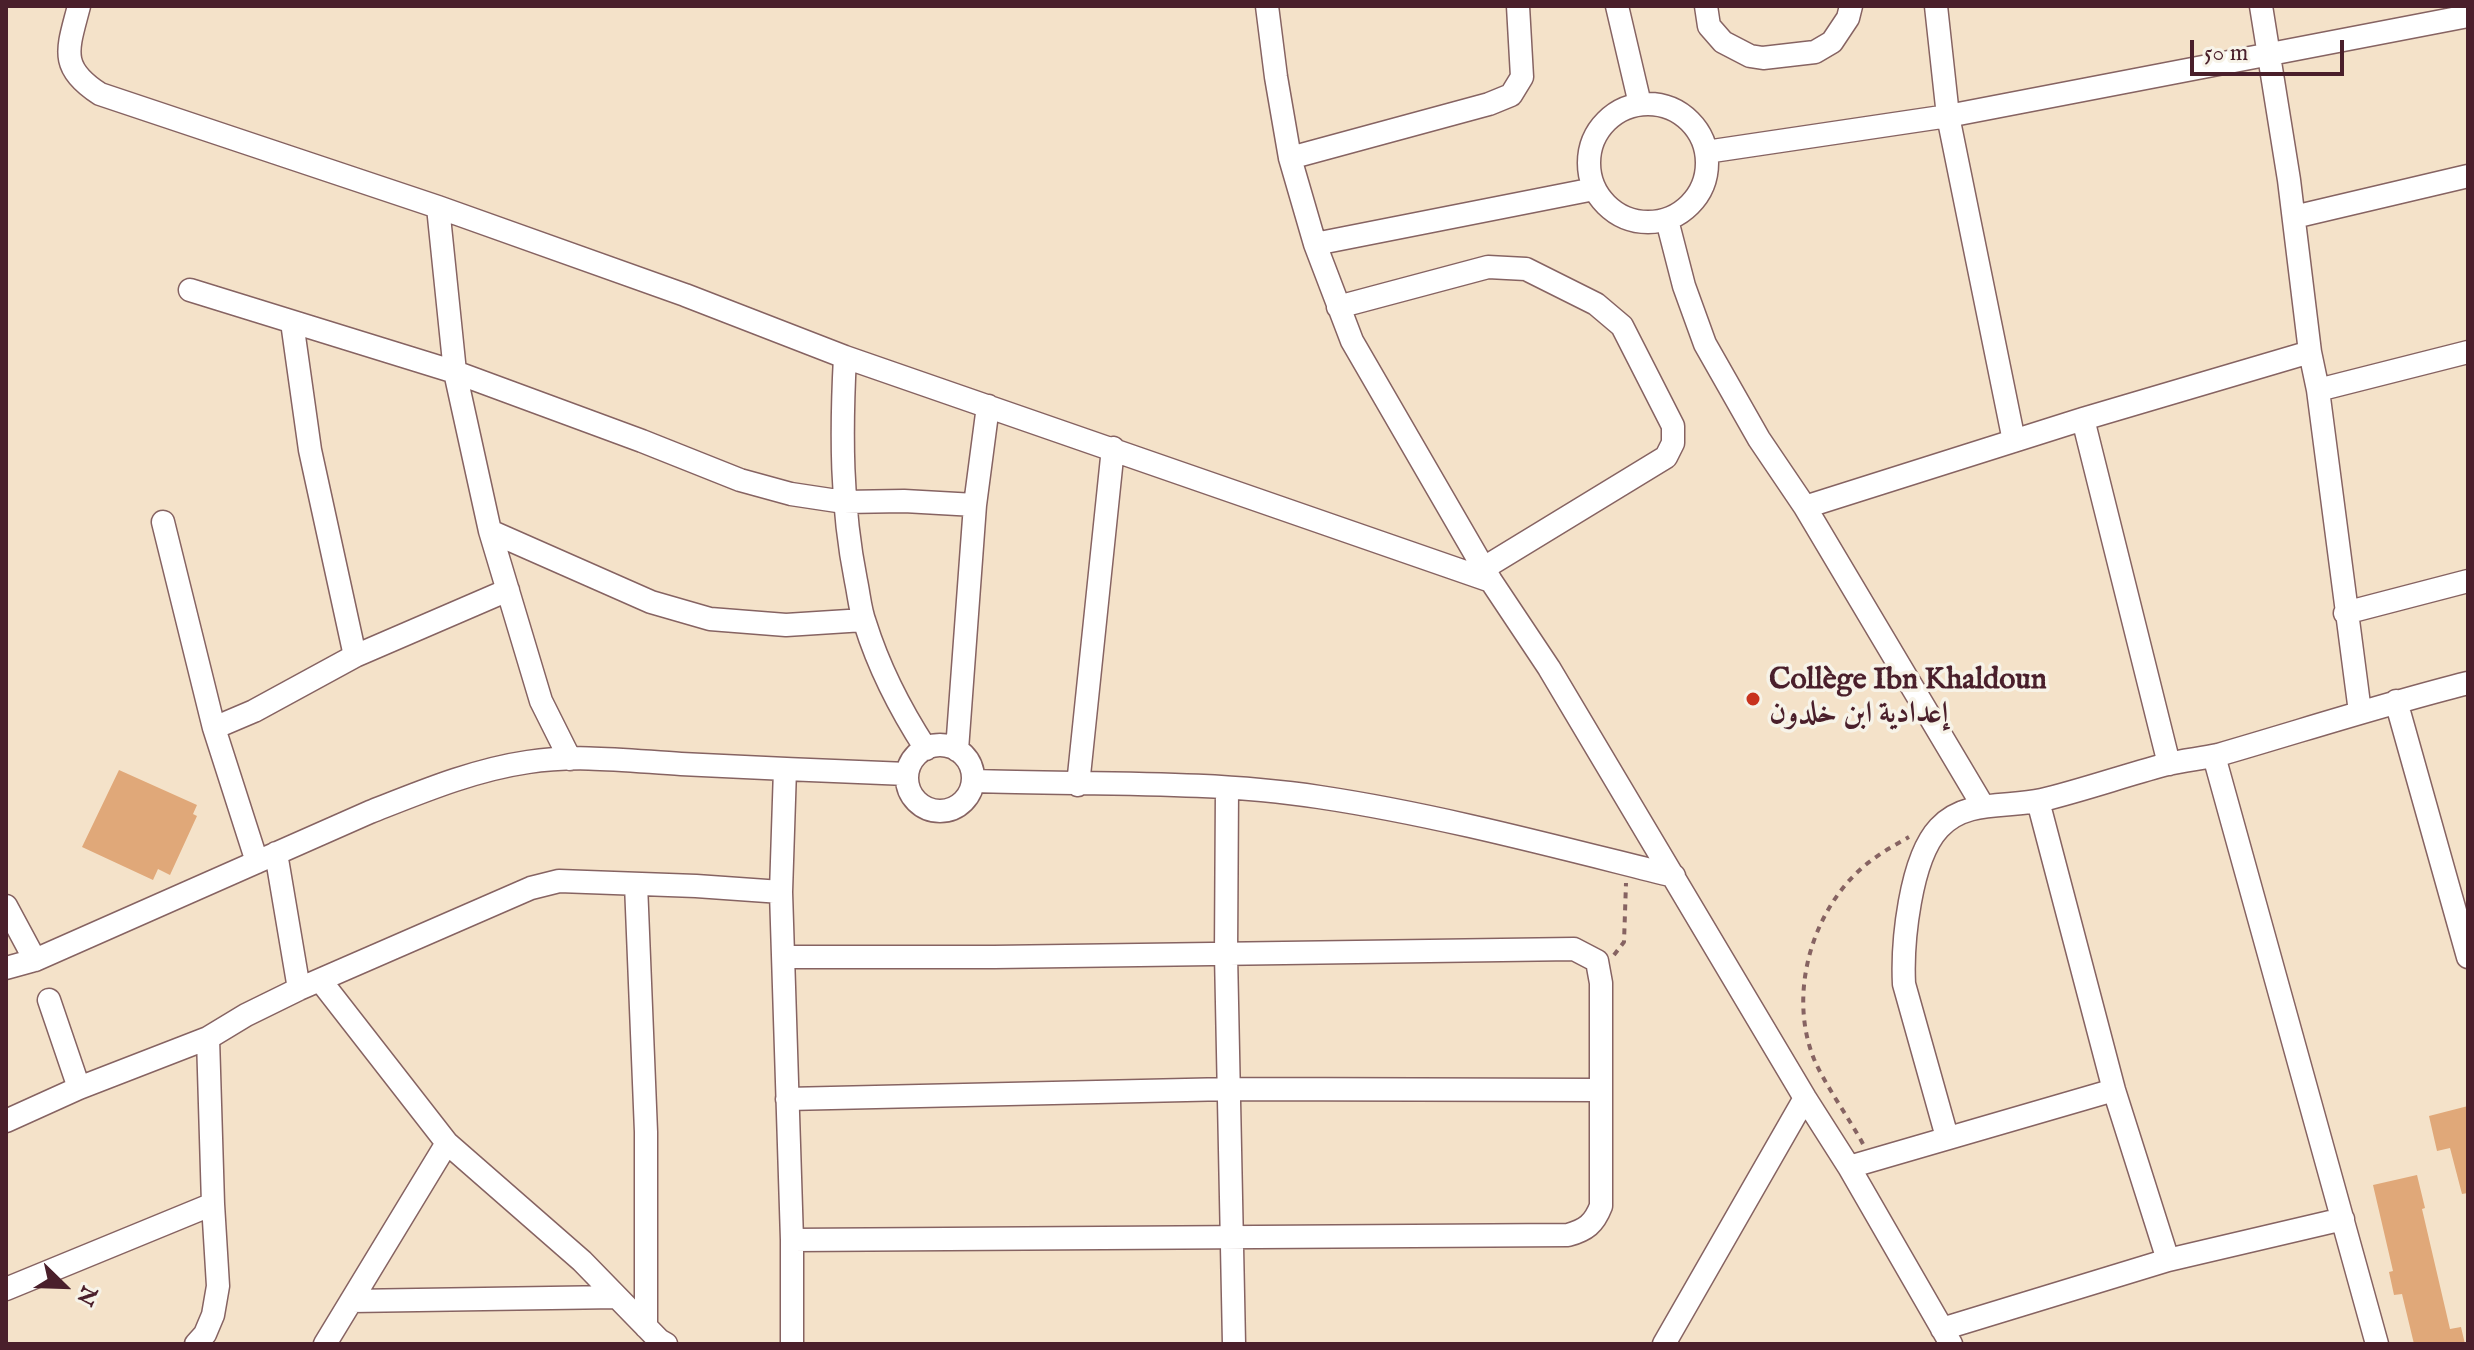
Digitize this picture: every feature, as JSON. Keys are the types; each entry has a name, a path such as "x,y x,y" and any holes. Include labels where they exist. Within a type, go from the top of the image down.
{"street":[{"path":"79,6 68,57 73,72 83,84 100,94 438,207 685,295 845,357 1488,574"},
{"path":"1267,6 1290,158 1315,244 1352,341 1488,574 1549,668 1849,1167 1946,1337 2168,1260 2343,1219"},
{"path":"1290,158 1489,104 1511,95 1522,77 1518,6"},
{"path":"1617,6 1640,104"},
{"path":"1706,6 1709,26 1723,42 1750,56 1763,58 1815,52 1824,47 1832,42 1848,18 1851,6"},
{"path":"1936,6 1948,116 2014,441"},
{"path":"2261,6 2294,217 2360,712"},
{"path":"1706,152 1948,116 2269,56 2406,17 2468,16"},
{"path":"1640,104 1662,105 1683,115 1698,131 1706,152 1707,173 1699,193 1686,209 1667,220 1639,222 1612,211 1594,189 1589,161 1596,135 1614,114 1640,104"},
{"path":"2294,217 2468,176"},
{"path":"1315,244 1594,189"},
{"path":"438,207 455,372 490,531 541,701 570,759"},
{"path":"1667,220 1684,286 1705,344 1759,439 1805,507 1983,806"},
{"path":"1338,307 1488,267 1526,269 1596,304 1622,326 1673,426 1673,443 1666,457 1488,574"},
{"path":"190,290 455,372 740,480 791,494 844,502 975,505"},
{"path":"292,322 310,450 355,656"},
{"path":"1805,507 2083,419 2310,352"},
{"path":"2318,390 2468,352"},
{"path":"845,357 841,450 852,562 864,620 883,672 905,717 926,749"},
{"path":"957,750 975,505 988,406"},
{"path":"2083,419 2169,764"},
{"path":"1078,785 1113,448"},
{"path":"163,522 214,728 266,858 309,985 447,1143 582,1261 666,1344"},
{"path":"490,531 651,602 710,619 786,625 864,620"},
{"path":"2345,613 2468,581"},
{"path":"214,728 254,711 355,656 508,590"},
{"path":"1947,1137 1904,984 1903,960 1915,880 1926,845 1952,816 1983,806 2038,801 2169,764 2214,756 2396,701 2468,683"},
{"path":"2396,701 2468,957"},
{"path":"936,745 957,750 971,766 974,781 967,798 949,810 938,812 928,809 911,795 907,774 917,755 926,749 936,745"},
{"path":"2214,756 2377,1344"},
{"path":"6,968 35,960 370,812 465,778 528,762 570,759 907,774"},
{"path":"785,769 781,892 792,1240 792,1344"},
{"path":"974,781 1150,784 1318,797 1413,814 1674,876"},
{"path":"1227,788 1226,954 1234,1344"},
{"path":"2038,801 2114,1090 2168,1260"},
{"path":"6,1121 79,1088 208,1038 246,1015 309,985 531,888 559,881 781,892"},
{"path":"636,884 646,1132 646,1327"},
{"path":"6,906 35,960"},
{"path":"784,957 1574,949 1597,961 1601,983 1601,1206 1595,1222 1583,1231 1568,1235 792,1240"},
{"path":"49,1000 79,1088"},
{"path":"196,1344 205,1334 213,1315 218,1286 208,1038"},
{"path":"787,1099 1230,1089 1601,1090"},
{"path":"1849,1167 2114,1090"},
{"path":"1664,1344 1805,1098"},
{"path":"325,1344 447,1143"},
{"path":"6,1289 213,1204"},
{"path":"351,1301 617,1297"}],"path":[{"path":"1873,1160 1814,1059 1805,1016 1806,971 1825,915 1851,880 1885,851 1911,837 1939,828"},
{"path":"1597,961 1617,952 1624,942 1627,864"}],"building":[{"path":"119,770 197,805 193,814 197,816 170,875 158,869 153,880 82,847"},
{"path":"2468,1106 2468,1193 2462,1194 2450,1148 2437,1151 2429,1116"},
{"path":"2417,1175 2450,1329 2461,1327 2465,1344 2414,1344 2402,1294 2394,1295 2389,1272 2393,1271 2373,1185"}],"place":[{"name":"Collège Ibn Khaldoun إعدادية ابن خلدون","path":"1753,699"}]}
